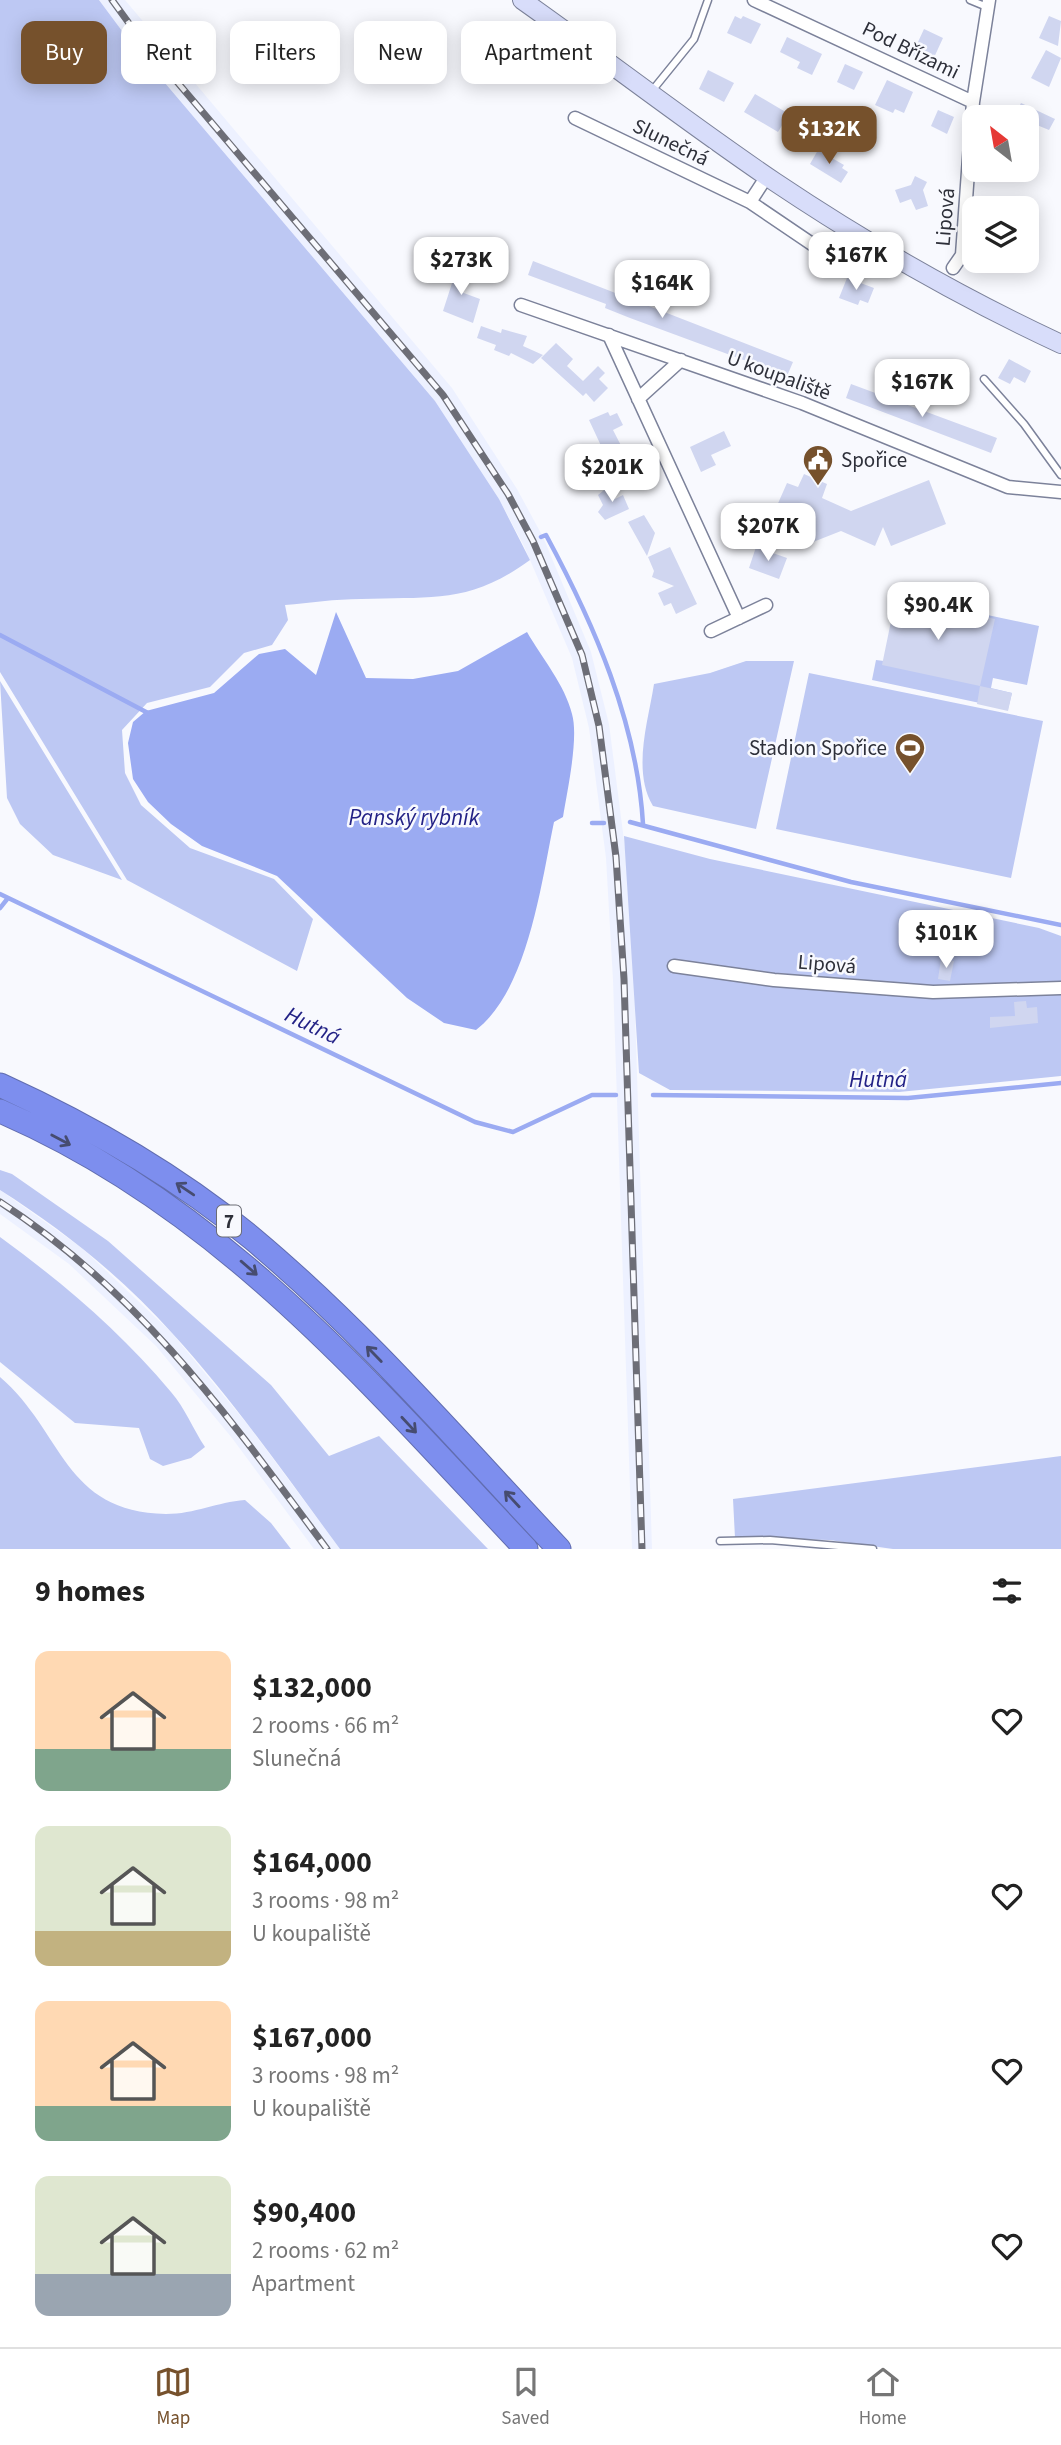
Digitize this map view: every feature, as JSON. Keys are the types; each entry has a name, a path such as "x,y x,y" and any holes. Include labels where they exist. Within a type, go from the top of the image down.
{"highway":[{"name":"7","path":"0,1085 89,1129 144,1161 252,1238 311,1291 369,1349 559,1549"},
{"name":"7","path":"0,1111 31,1124 132,1180 242,1260 363,1375 526,1549"}],"street":[{"path":"522,0 767,176 867,241 1001,316 1061,344"},
{"name":"Pod Břízami","path":"754,0 973,102"},
{"name":"Lipová","path":"953,268 962,256 973,102 988,4"},
{"name":"Slunečná","path":"575,118 750,202 838,261"},
{"path":"750,202 767,176"},
{"name":"U koupaliště","path":"522,304 802,403 1007,486 1061,492"},
{"path":"609,335 738,618"},
{"path":"638,399 681,360"},
{"path":"712,631 766,605"},
{"name":"Lipová","path":"674,966 775,980 933,992 1061,988"}],"lane":[{"path":"650,93 694,38 708,0"},
{"path":"970,0 988,4"},
{"path":"984,379 1024,424 1061,475"},
{"path":"720,1541 769,1540 873,1549"}],"shaded area":[{"path":"0,0 99,0 121,30 121,84 166,84 435,401 499,499 530,560 487,585 449,595 285,605 288,620 272,645 244,653 210,687 147,703 122,730 125,773 141,805 190,848 274,879 313,919 297,971 127,880 0,672"},
{"path":"99,0 125,0 143,21 121,21 121,30"},
{"path":"166,84 196,84 452,388 517,489 543,537 591,652 609,724 626,856 634,979 652,1549 632,1549 613,980 606,858 589,728 572,658 524,546 499,499 435,401"},
{"path":"898,596 1039,626 1027,685 993,678 991,688 1012,693 1008,709 872,680 876,660 884,661"},
{"path":"746,661 794,661 756,829 653,806 643,778 643,746 654,684 710,673"},
{"name":"Stadion Spořice","path":"809,673 1043,721 1011,878 776,829"},
{"path":"0,681 122,880 53,855 20,824 7,798"},
{"path":"624,836 710,859 1039,928 1061,936 1061,1076 899,1092 670,1090 639,1073"},
{"path":"0,1170 12,1174 108,1241 271,1385 329,1456 379,1436 488,1549 340,1549 238,1412 172,1333 91,1255 0,1190"},
{"path":"0,1190 82,1248 171,1332 248,1425 340,1549 314,1549 232,1438 156,1346 69,1264 0,1214"},
{"path":"0,1237 69,1290 132,1349 176,1398 205,1447 191,1458 163,1466 150,1459 139,1428 75,1423 0,1362"},
{"path":"0,1377 38,1421 68,1465 85,1484 106,1499 132,1510 166,1514 245,1500 271,1523 291,1549 0,1549"},
{"path":"1061,1456 1061,1549 893,1549 829,1540 735,1538 733,1499"}],"water":[{"name":"Panský rybník","path":"336,612 366,678 413,679 458,671 527,632 569,703 574,724 572,765 563,817 554,822 530,934 508,989 494,1012 476,1030 444,1023 407,998 277,876 202,846 171,824 148,802 133,779 128,743 133,722 146,711 214,693 259,654 285,649 316,675"}],"building":[{"path":"735,16 741,19 743,16 761,24 751,44 727,33"},
{"path":"1049,16 1061,21 1058,46 1039,38"},
{"path":"924,29 943,38 931,64 912,55"},
{"path":"787,37 822,54 812,75 797,68 800,62 780,52"},
{"path":"1046,50 1061,58 1049,87 1031,78"},
{"path":"845,64 863,72 854,90 837,82"},
{"path":"708,70 734,83 724,102 699,89"},
{"path":"887,80 913,92 904,113 895,109 893,113 875,105"},
{"path":"755,94 789,114 778,132 744,112"},
{"path":"938,110 954,117 947,134 931,126"},
{"path":"1040,112 1055,119 1049,130 1040,126"},
{"path":"818,150 844,165 842,168 848,172 841,183 810,164"},
{"path":"915,176 927,182 923,190 928,206 916,210 911,199 900,203 895,190 911,185"},
{"path":"485,240 504,248 505,258 498,265 479,258"},
{"path":"533,261 793,362 787,376 630,318 605,308 606,304 528,275"},
{"path":"455,264 470,269 461,292 480,299 473,323 443,311 454,277 450,275"},
{"path":"847,278 874,288 868,303 860,300 858,305 839,298"},
{"path":"481,326 501,333 502,329 527,336 523,346 543,355 533,364 511,353 509,356 494,350 496,345 477,338"},
{"path":"556,343 573,359 567,366 583,381 598,366 605,373 599,379 608,388 594,402 586,393 583,396 541,358"},
{"path":"1009,359 1031,371 1025,383 1014,377 1010,384 998,378"},
{"path":"851,384 997,438 991,453 846,398"},
{"path":"608,412 610,416 617,413 623,425 613,430 631,465 609,476 601,458 604,457 603,450 589,420"},
{"path":"724,431 731,446 711,455 716,465 701,472 690,447"},
{"path":"804,474 827,484 822,498 851,511 929,480 946,524 891,546 883,527 875,546 841,531 808,544 768,526 787,483 798,487"},
{"path":"609,486 615,499 623,495 629,509 605,520 598,512 603,505 598,495"},
{"path":"644,515 655,533 647,556 628,522"},
{"path":"670,547 697,604 676,614 671,603 664,606 658,593 674,586 652,577 654,571 648,557"},
{"path":"756,547 787,558 779,579 749,568"},
{"path":"896,597 995,619 980,686 882,665"},
{"path":"980,686 1012,693 1008,711 977,704"},
{"path":"941,959 954,961 950,981 938,979"},
{"path":"1026,1001 1027,1008 1037,1007 1038,1023 990,1028 990,1017 1015,1016 1014,1002"}],"waterway":[{"path":"541,537 546,535 564,569 610,675 632,748 643,824"},
{"path":"0,635 148,713"},
{"path":"630,822 851,882 1061,925"},
{"path":"592,823 604,823"},
{"name":"Hutná","path":"0,894 475,1122 513,1132 592,1095 616,1095"},
{"path":"0,908 8,898"},
{"name":"Hutná","path":"653,1095 908,1098 1061,1083"}],"railway":[{"path":"112,0 139,37 443,395 508,494 533,541 582,655 599,726 616,857 624,979 642,1549"},
{"path":"0,1202 51,1238 97,1276 140,1317 217,1405 327,1549"}],"place":[{"name":"Spořice","path":"818,487"},
{"name":"Stadion Spořice","path":"910,775"}]}
